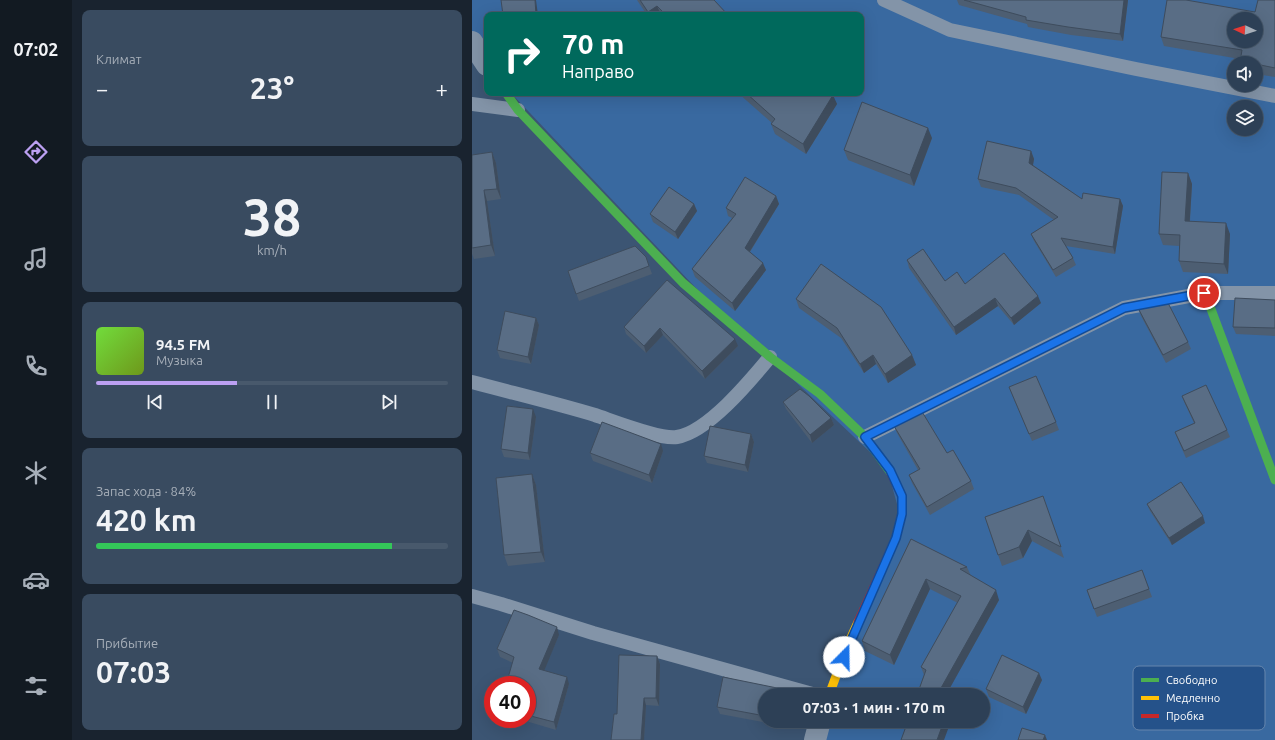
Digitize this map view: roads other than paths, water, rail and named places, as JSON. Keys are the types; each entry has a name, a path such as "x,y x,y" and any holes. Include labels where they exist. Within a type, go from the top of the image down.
{"street":[{"path":"472,42 484,60"},
{"path":"508,96 518,110 683,283 770,357 820,394 865,437 890,470 902,496 902,514 896,538 848,644 831,688"},
{"path":"1204,293 1275,480"},
{"path":"815,740 818,728"}],"lane":[{"path":"884,0 950,30 1136,69 1275,96"},
{"path":"472,104 518,110"},
{"path":"865,437 1124,308 1204,293 1275,293"},
{"path":"472,382 593,415 662,436 676,437 692,432 705,423 738,394 770,357"},
{"path":"472,596 593,633 791,688"}]}
